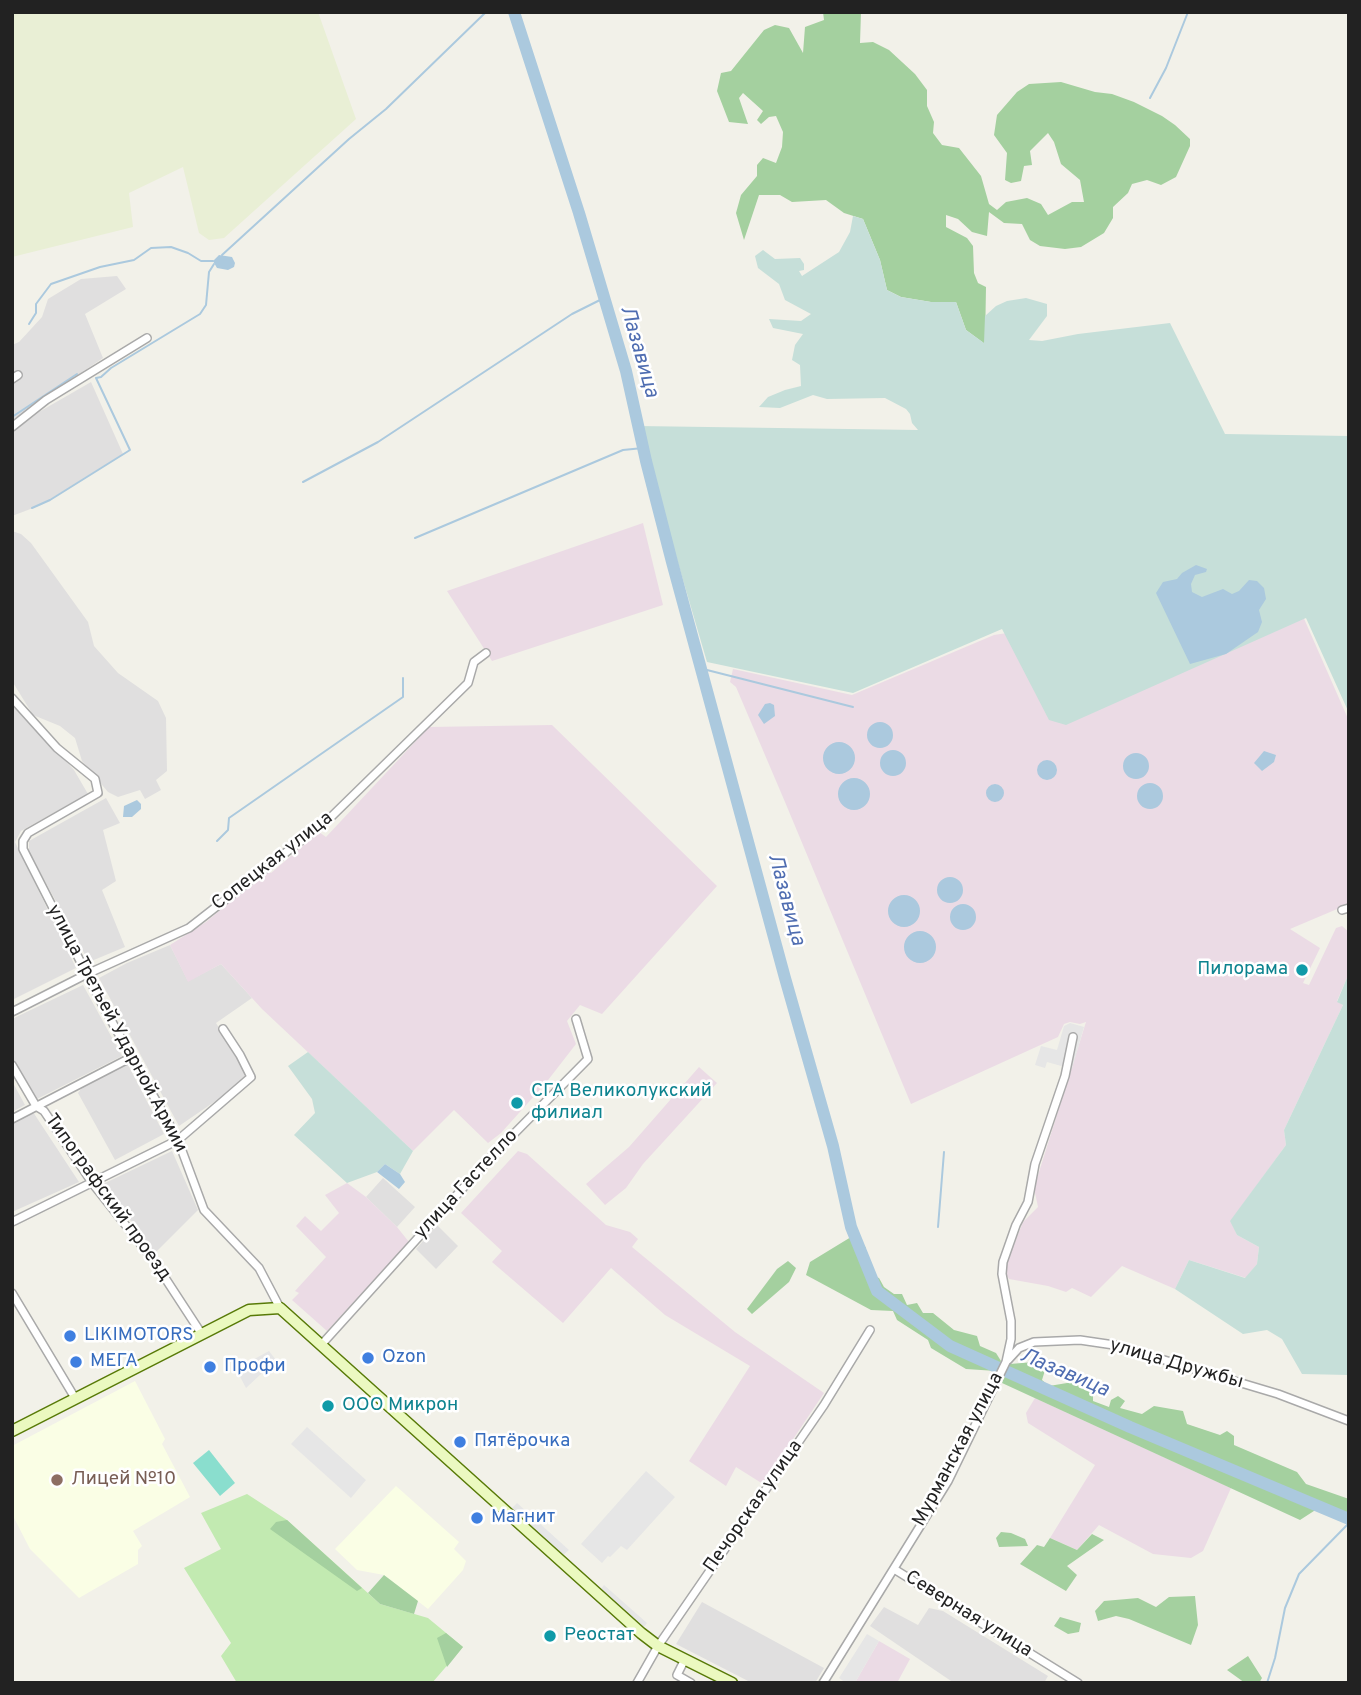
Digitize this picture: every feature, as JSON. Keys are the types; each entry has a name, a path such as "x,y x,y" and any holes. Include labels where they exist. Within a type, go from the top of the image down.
{"main road":[{"name":"улица Третьей Ударной Армии","path":"280,1308 658,1646 732,1683"},
{"path":"12,1431 249,1310 280,1308"}],"street":[{"path":"12,427 46,400 147,338"},
{"name":"Сопецкая улица","path":"12,1012 87,974 189,928 330,818 468,683 474,662 486,653"},
{"name":"улица Третьей Ударной Армии","path":"12,698 57,747 95,779 98,793 28,833 23,841 23,849 87,974 178,1140 204,1210 259,1268 280,1308"},
{"name":"улица Гастелло","path":"322,1344 492,1156 587,1059 576,1019"},
{"path":"12,1222 178,1140 251,1077 223,1029"},
{"name":"Мурманская улица","path":"823,1683 948,1481 1006,1362 1011,1339 1011,1321 1002,1274 1003,1262 1016,1225 1028,1202 1035,1164 1065,1076 1073,1037"},
{"path":"12,1119 132,1057"},
{"name":"Типографский проезд","path":"12,1065 36,1106 44,1111 93,1184 155,1261 201,1333"},
{"path":"12,1293 75,1398"},
{"name":"Печорская улица","path":"637,1683 658,1646 824,1405 870,1330"},
{"name":"улица Дружбы","path":"1006,1362 1019,1348 1034,1342 1080,1340 1114,1345 1278,1394 1349,1421"},
{"name":"Северная улица","path":"894,1569 1078,1683"},
{"path":"685,1659 677,1675 691,1683"}],"shaded area":[{"path":"12,12 318,12 356,119 224,238 209,240 199,233 183,167 129,193 133,227 12,257"},
{"path":"853,216 863,219 880,260 887,290 901,297 931,302 956,302 966,330 984,343 985,316 1007,301 1026,298 1047,304 1047,316 1029,340 1042,341 1170,323 1225,434 1349,436 1349,713 1306,618 1066,725 1049,720 1002,629 853,693 707,662 638,426 918,430 906,409 885,398 827,399 813,395 780,408 759,407 768,397 801,386 800,365 792,360 795,345 803,334 773,328 769,319 801,321 811,314 785,300 779,284 758,268 755,256 763,250 775,259 800,258 804,264 804,270 799,271 802,276 839,252 850,232"},
{"path":"219,255 232,257 234,267 228,270 217,268 213,261"},
{"path":"117,276 126,289 85,314 103,358 12,420 12,345 19,342 42,317 48,299 81,279"},
{"path":"91,382 123,454 41,505 12,516 12,432 39,412"},
{"path":"643,523 663,605 492,661 447,591"},
{"path":"12,531 21,534 31,543 88,622 94,646 118,673 158,701 166,718 167,771 156,780 161,790 145,799 140,790 118,797 108,792 82,761 75,738 60,726 33,715 12,681"},
{"path":"1196,565 1207,569 1206,572 1195,575 1191,584 1192,592 1202,597 1223,589 1232,594 1239,591 1249,580 1257,581 1264,588 1266,599 1259,610 1262,622 1258,632 1226,654 1190,664 1156,593 1163,582 1177,579"},
{"path":"1291,589 1349,721 1349,904 1290,929 1320,948 1303,983 1309,985 1336,928 1342,926 1349,932 1349,973 1337,1001 1343,1005 1284,1130 1286,1145 1231,1221 1237,1235 1259,1247 1257,1264 1246,1278 1189,1260 1175,1289 1122,1266 1091,1297 1072,1288 1066,1292 1009,1279 1006,1274 1007,1262 1023,1222 1038,1207 1034,1188 1086,1022 1064,1024 1058,1037 911,1104 736,687 730,682 733,669 852,695 994,635"},
{"path":"12,702 74,770 88,794 21,831 15,842 76,968 12,1000"},
{"path":"765,704 774,705 775,716 764,724 758,715"},
{"path":"880,722 889,726 893,735 889,744 880,748 871,744 867,735 871,726"},
{"path":"552,725 717,886 602,1014 580,1005 567,1021 576,1044 501,1133 488,1143 454,1110 413,1151 262,1009 221,964 188,982 170,945 206,922 268,870 271,873 319,832 326,837 429,727"},
{"path":"839,742 850,747 855,758 850,769 839,774 828,769 823,758 828,747"},
{"path":"893,750 902,754 906,763 902,772 893,776 884,772 880,763 884,754"},
{"path":"1264,751 1276,755 1274,762 1262,771 1254,763"},
{"path":"1136,753 1145,757 1149,766 1145,775 1136,779 1127,775 1123,766 1127,757"},
{"path":"1047,760 1054,763 1057,770 1054,777 1047,780 1040,777 1037,770 1040,763"},
{"path":"854,778 865,783 870,794 865,805 854,810 843,805 838,794 843,783"},
{"path":"1150,783 1159,787 1163,796 1159,805 1150,809 1141,805 1137,796 1141,787"},
{"path":"995,784 1001,787 1004,793 1001,799 995,802 989,799 986,793 989,787"},
{"path":"106,798 120,823 103,830 116,881 102,890 125,947 89,962 29,852 29,841"},
{"path":"137,800 141,809 132,817 123,817 124,806"},
{"path":"950,877 959,881 963,890 959,899 950,903 941,899 937,890 941,881"},
{"path":"904,895 915,900 920,911 915,922 904,927 893,922 888,911 893,900"},
{"path":"963,904 972,908 976,917 972,926 963,930 954,926 950,917 954,908"},
{"path":"920,931 931,936 936,947 931,958 920,963 909,958 904,947 909,936"},
{"path":"170,945 188,981 221,964 252,998 216,1023 242,1065 245,1076 217,1100 179,1126 99,978"},
{"path":"1349,973 1349,1375 1302,1374 1282,1339 1267,1330 1243,1334 1175,1289 1189,1260 1245,1278 1257,1264 1259,1247 1237,1235 1230,1221 1286,1145 1284,1130 1343,1005 1337,1002"},
{"path":"83,985 122,1056 35,1100 12,1059 12,1019"},
{"path":"1070,1023 1084,1027 1072,1069 1047,1062 1045,1068 1035,1065 1041,1046 1057,1050 1064,1026"},
{"path":"308,1052 413,1151 400,1174 385,1164 377,1172 347,1183 294,1135 315,1113 312,1099 288,1066"},
{"path":"127,1063 164,1134 115,1160 78,1093 83,1086"},
{"path":"699,1067 717,1083 643,1164 626,1188 605,1205 586,1184 629,1147"},
{"path":"12,1081 25,1105 12,1112"},
{"path":"33,1112 79,1182 12,1212 12,1123"},
{"path":"172,1151 198,1210 155,1253 103,1184"},
{"path":"518,1151 527,1154 606,1225 630,1232 638,1239 632,1247 735,1332 824,1393 763,1484 736,1467 726,1486 689,1461 750,1366 665,1315 611,1268 563,1323 492,1262 502,1251 461,1213"},
{"path":"385,1164 400,1174 405,1182 399,1189 377,1172"},
{"path":"383,1178 415,1207 397,1227 366,1197"},
{"path":"347,1183 366,1197 409,1242 327,1331 292,1300 299,1293 295,1291 326,1257 296,1226 305,1216 321,1231 339,1213 325,1195"},
{"path":"437,1225 458,1246 436,1269 416,1249"},
{"path":"269,1351 276,1360 246,1388 236,1369"},
{"path":"135,1381 165,1439 162,1444 190,1497 133,1531 142,1546 138,1550 138,1564 79,1598 30,1549 12,1514 12,1446"},
{"path":"1035,1398 1231,1488 1203,1551 1191,1558 1153,1554 1099,1525 1077,1550 1050,1538 1095,1465 1028,1423 1026,1413"},
{"path":"307,1427 366,1480 351,1498 291,1444"},
{"path":"209,1450 235,1483 220,1496 193,1463"},
{"path":"646,1471 675,1497 627,1550 621,1546 602,1563 581,1544"},
{"path":"396,1486 459,1542 454,1549 466,1561 463,1570 428,1609 384,1575 357,1570 335,1549"},
{"path":"517,1503 569,1550 562,1556 511,1509"},
{"path":"604,1585 647,1623 643,1628 600,1590"},
{"path":"702,1602 824,1668 815,1683 752,1683 676,1644"},
{"path":"884,1607 918,1625 929,1608 943,1611 1048,1676 1044,1683 954,1683 870,1626"},
{"path":"867,1634 879,1641 856,1681 859,1683 846,1683 839,1678"},
{"path":"879,1641 910,1659 897,1683 856,1681"}],"green space":[{"path":"823,12 861,12 860,43 873,42 889,50 915,74 927,90 927,106 934,122 933,133 942,145 959,148 981,176 989,204 997,210 1006,202 1027,198 1041,204 1048,215 1072,202 1084,202 1080,180 1061,164 1048,133 1030,151 1032,165 1024,166 1021,181 1011,183 1005,180 1007,153 994,135 997,115 1017,92 1029,84 1061,82 1134,102 1175,125 1190,139 1190,146 1176,177 1161,185 1147,180 1132,184 1128,193 1113,207 1113,218 1104,233 1081,247 1065,249 1040,246 1030,240 1022,224 1004,223 989,212 987,236 972,232 958,219 946,215 946,227 967,238 973,246 974,273 978,283 986,287 985,344 966,330 956,302 931,302 901,297 887,290 880,260 863,219 844,213 826,200 792,202 780,195 759,195 744,240 736,213 741,195 757,176 757,165 763,158 776,163 782,147 783,132 776,116 769,117 761,124 757,120 763,111 743,93 739,98 748,124 729,122 717,91 721,73 731,71 764,30 775,25 789,28 803,53 805,27 824,20"},
{"path":"851,1237 859,1238 866,1248 866,1263 873,1276 879,1278 884,1287 894,1294 902,1294 907,1305 917,1303 923,1313 933,1313 954,1330 977,1336 980,1346 996,1353 1001,1361 996,1371 966,1369 931,1348 928,1340 897,1320 893,1311 871,1310 806,1275 810,1262"},
{"path":"788,1261 796,1268 789,1282 752,1314 747,1309 777,1269"},
{"path":"1034,1362 1046,1367 1042,1380 1049,1386 1079,1381 1093,1391 1093,1401 1109,1407 1111,1400 1118,1396 1125,1401 1120,1408 1142,1414 1154,1406 1183,1411 1187,1424 1220,1435 1227,1431 1234,1436 1234,1445 1297,1472 1306,1484 1349,1499 1349,1522 1317,1509 1300,1520 1002,1383 1002,1375 1010,1364"},
{"path":"247,1494 287,1520 380,1604 428,1618 463,1647 432,1683 237,1683 221,1656 231,1643 184,1568 221,1549 201,1513"},
{"path":"287,1520 362,1588 357,1591 270,1529 276,1522"},
{"path":"1001,1532 1025,1539 1028,1546 999,1547 996,1538"},
{"path":"1092,1534 1104,1540 1067,1566 1077,1575 1066,1591 1020,1564 1037,1545 1044,1547 1050,1538 1077,1550"},
{"path":"384,1575 418,1601 414,1614 380,1604 368,1593"},
{"path":"1195,1596 1198,1625 1191,1645 1129,1619 1116,1616 1098,1621 1095,1611 1104,1601 1138,1598 1156,1607 1169,1597"},
{"path":"1060,1617 1081,1623 1079,1632 1068,1634 1054,1626"},
{"path":"446,1633 463,1647 447,1667 437,1638"},
{"path":"1248,1656 1262,1678 1259,1683 1245,1683 1227,1670"}],"waterway":[{"path":"222,255 349,139 386,109 486,12"},
{"name":"Лазавица","path":"514,12 579,213 626,371 672,562 833,1146 851,1227 877,1291 950,1346 1130,1427 1349,1519"},
{"path":"1150,98 1166,68 1188,12"},
{"path":"29,324 36,313 36,304 51,284 100,267 134,260 151,248 171,247 201,261 213,261"},
{"path":"32,508 50,500 130,450 96,378 200,314 206,305 209,272 214,264"},
{"path":"303,482 378,442 572,314 604,298"},
{"path":"12,417 77,374"},
{"path":"415,538 623,450 643,448"},
{"path":"703,669 853,707"},
{"path":"217,841 228,830 229,818 403,697 403,678"},
{"path":"938,1227 944,1152"},
{"path":"1267,1683 1285,1608 1299,1574 1349,1523"}],"place":[{"name":"Пилорама","path":"1302,970"},
{"name":"СГА Великолукский филиал","path":"517,1103"},
{"name":"LIKIMOTORS","path":"70,1336"},
{"name":"Ozon","path":"368,1358"},
{"name":"МЕГА","path":"76,1362"},
{"name":"Профи","path":"210,1367"},
{"name":"ООО Микрон","path":"328,1406"},
{"name":"Пятёрочка","path":"460,1442"},
{"name":"Лицей №10","path":"57,1480"},
{"name":"Магнит","path":"477,1518"},
{"name":"Реостат","path":"550,1636"}]}
